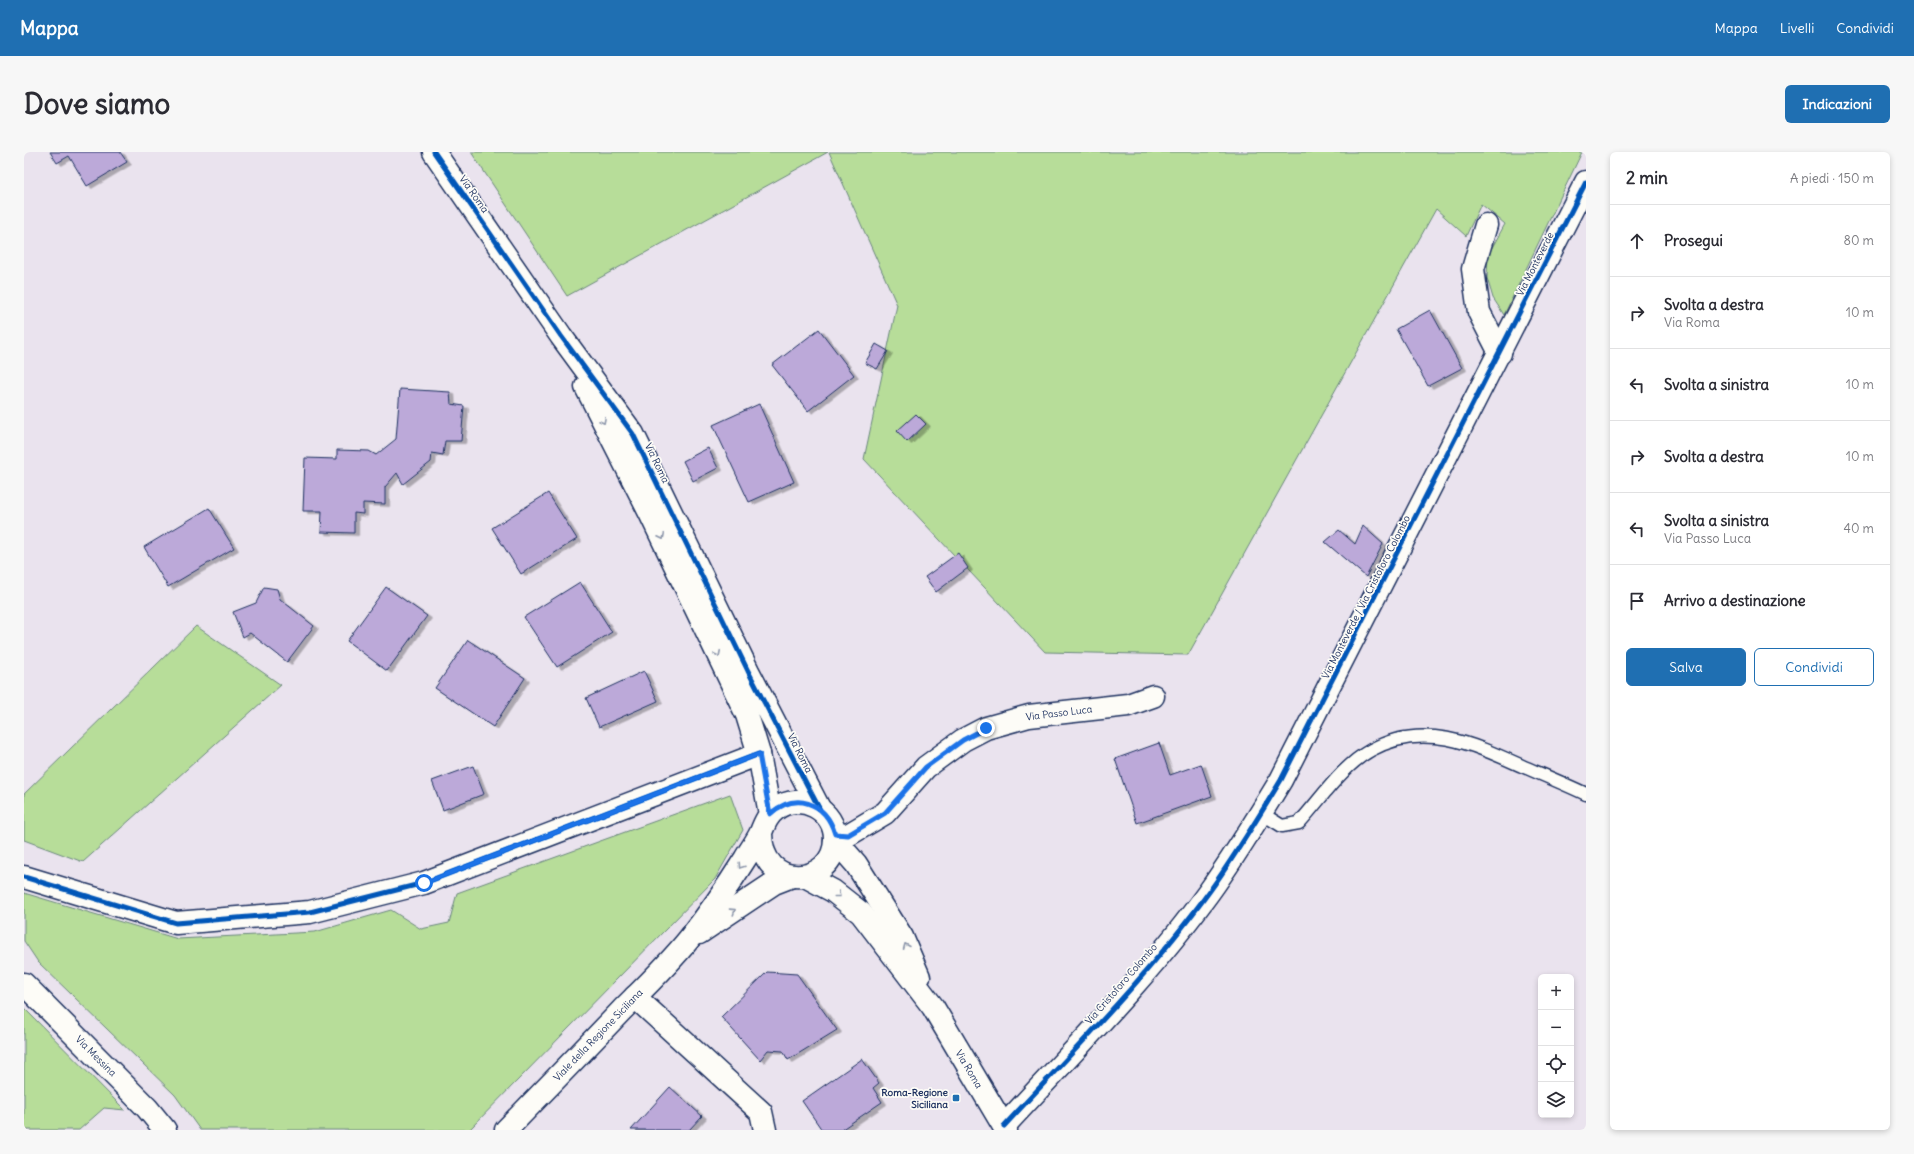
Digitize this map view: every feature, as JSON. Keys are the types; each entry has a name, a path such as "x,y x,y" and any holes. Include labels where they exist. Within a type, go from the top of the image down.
{"street":[{"name":"Via Roma","path":"434,152 561,336 633,434 748,671 819,808"},
{"name":"Via Monteverde","path":"1500,353 1586,182"},
{"path":"1486,225 1473,270 1479,312 1500,353"},
{"name":"Via Roma","path":"561,336 615,447 650,512 747,715 759,754 765,823"},
{"name":"Via Monteverde / Via Cristoforo Colombo","path":"1242,846 1285,773 1500,353"},
{"name":"Via Passo Luca","path":"835,837 848,835 885,813 926,767 963,740 986,728 1028,716 1128,705 1153,696"},
{"path":"24,877 176,923 310,912 424,883 759,754"},
{"path":"793,802 806,803 819,808 832,824 835,837 833,853 826,863 816,871 774,884 688,940 745,860 765,823 784,804 793,802"},
{"path":"765,823 761,844 764,856 771,865 780,872 798,876 833,891 861,913 933,1007"},
{"path":"835,837 856,864 902,937 933,1007"},
{"name":"Via Cristoforo Colombo","path":"1005,1128 1146,970 1208,893 1242,846"},
{"name":"Viale della Regione Siciliana","path":"506,1130 688,940"},
{"name":"Via Messina","path":"24,984 147,1108 165,1130"},
{"path":"635,997 761,1112 765,1130"},
{"name":"Via Roma","path":"933,1007 1005,1128"}],"lane":[{"path":"1261,813 1282,826 1299,823 1348,767 1371,750 1394,739 1420,736 1456,739 1488,750 1586,794"}],"green space":[{"path":"471,152 828,152 567,296"},
{"path":"829,152 1582,152 1504,315 1493,298 1487,278 1488,255 1505,224 1481,204 1466,236 1436,209 1188,655 1045,652 864,459 897,305"},
{"path":"196,626 281,685 83,862 24,840 24,794"},
{"path":"730,794 743,830 715,879 469,1130 200,1130 175,1095 38,962 24,941 24,893 178,939 315,932 391,910 421,929 449,923 457,893"},
{"path":"24,1008 125,1110 104,1108 79,1130 24,1130"}],"building":[{"path":"50,152 120,152 127,162 87,186 69,156 57,163"},
{"path":"1430,310 1462,368 1428,386 1396,329"},
{"path":"819,329 854,375 808,411 772,365"},
{"path":"876,344 888,351 877,369 865,363"},
{"path":"400,389 450,392 451,404 464,406 461,441 445,441 443,455 432,453 431,462 403,484 397,473 385,487 385,504 363,503 363,514 354,513 354,533 321,532 322,511 303,511 305,458 337,459 337,450 369,451 376,455 396,439"},
{"path":"759,404 794,482 749,502 713,425"},
{"path":"916,414 926,424 907,442 897,431"},
{"path":"708,448 718,468 693,481 683,461"},
{"path":"548,493 577,539 521,574 492,528"},
{"path":"209,508 234,548 168,587 144,547"},
{"path":"1363,526 1383,544 1366,577 1325,542 1339,530 1355,544"},
{"path":"958,553 968,568 936,592 925,577"},
{"path":"580,582 612,632 557,667 524,617"},
{"path":"264,587 277,589 280,599 314,626 287,662 250,633 243,637 233,612 256,603"},
{"path":"386,587 427,616 387,671 347,641"},
{"path":"468,640 525,678 493,727 435,688"},
{"path":"644,671 658,701 599,727 586,698"},
{"path":"1159,743 1170,775 1201,764 1212,796 1137,823 1115,759"},
{"path":"473,766 484,794 443,810 432,781"},
{"path":"767,972 797,974 837,1030 788,1060 783,1051 768,1050 760,1060 721,1017"},
{"path":"862,1059 879,1083 873,1088 882,1102 841,1130 822,1130 802,1101"},
{"path":"670,1087 702,1116 689,1130 631,1130"}],"cycle path":[{"path":"434,152 561,336 633,434 748,671 819,808"},
{"path":"1004,1126 1110,1012 1186,923 1228,865 1255,823 1281,780 1586,182"},
{"path":"24,877 176,923 310,912 424,883 759,754"}],"place":[{"name":"Roma-Regione Siciliana","path":"956,1098"}],"route":[{"path":"424,883 759,754 768,795 770,814 784,804 793,802 810,804 819,808 826,815 832,824 835,834 848,835 885,813 905,793 926,767 963,740 986,728"}]}
